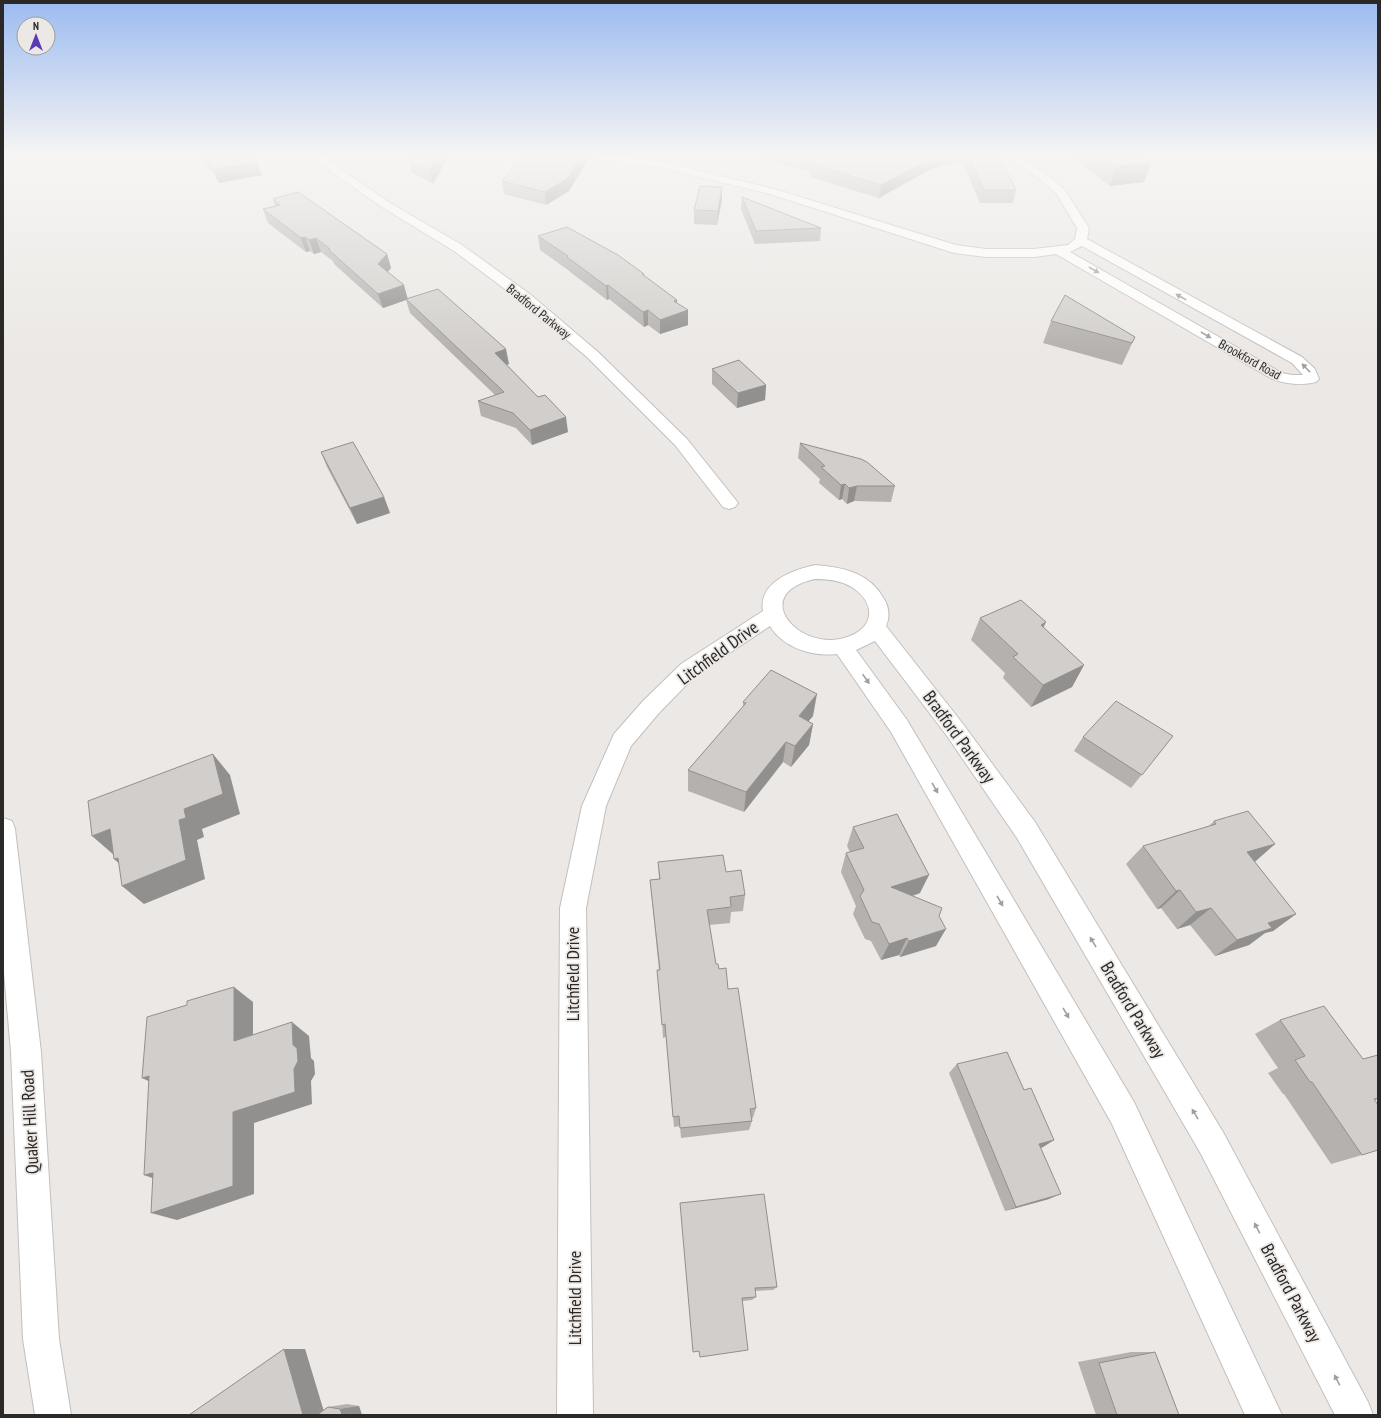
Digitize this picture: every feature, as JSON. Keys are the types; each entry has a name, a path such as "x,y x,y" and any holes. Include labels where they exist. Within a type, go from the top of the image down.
{"street":[{"name":"Bradford Parkway","path":"413,221 458,248 526,298 593,355 681,442 729,503"},
{"path":"866,221 954,249 986,254 1034,254 1072,248 1082,241 1083,228 1080,221"},
{"name":"Brookford Road","path":"1060,251 1277,376 1291,380 1311,379 1310,372 1297,360 1082,241"},
{"path":"829,572 843,575 856,580 874,597 879,607 879,617 876,627 868,636 843,647 825,647 808,644 792,636 780,626 774,614 772,604 775,594 781,586 790,579 802,574 829,572"},
{"name":"Litchfield Drive","path":"575,1415 573,908 594,806 622,741 651,707 688,670 774,614"},
{"name":"Bradford Parkway","path":"876,627 955,730 1026,830 1212,1143 1355,1415"},
{"path":"843,647 899,726 1123,1113 1264,1415"},
{"name":"Quaker Hill Road","path":"3,829 26,1052 41,1339 53,1415"}],"building":[{"path":"279,221 340,221 387,254 378,264 404,285 378,294 329,250 330,249 316,238 309,240 305,237 301,238"},
{"path":"752,221 804,221 821,228 756,231"},
{"path":"567,227 618,255 677,300 674,301 688,310 660,320 648,310 643,312 608,285 606,286 567,257 568,256 538,236"},
{"path":"438,289 506,349 495,353 538,397 545,395 566,417 530,430 513,413 478,401 504,392 406,299"},
{"path":"1065,295 1135,337 1132,343 1051,321"},
{"path":"739,360 766,385 738,393 712,369"},
{"path":"353,442 384,497 350,508 321,452"},
{"path":"800,443 861,459 867,462 895,486 857,486 849,488 845,484 841,485 821,467 825,466"},
{"path":"1021,600 1046,622 1041,625 1084,665 1043,685 1013,657 1018,654 980,618"},
{"path":"771,670 817,694 799,716 813,724 795,746 786,742 746,792 688,770 746,703 743,702"},
{"path":"1116,701 1173,736 1142,775 1083,737"},
{"path":"213,754 223,794 184,809 186,818 179,820 186,860 122,886 118,858 114,859 110,829 92,836 88,801"},
{"path":"1248,811 1275,844 1247,852 1296,914 1268,923 1272,928 1237,940 1211,908 1196,912 1180,890 1176,891 1143,846 1216,824 1214,821"},
{"path":"897,814 929,875 891,887 942,908 939,916 946,929 909,941 907,938 889,944 879,924 872,922 860,896 864,890 846,853 864,848 853,827"},
{"path":"723,855 726,872 741,870 745,895 730,897 731,907 707,910 716,964 718,964 719,969 726,968 728,989 738,988 756,1108 750,1109 752,1121 680,1128 679,1116 673,1117 665,1024 662,1025 657,970 660,970 650,880 660,879 658,862"},
{"path":"234,987 234,1041 292,1022 293,1045 297,1048 298,1061 294,1069 295,1092 233,1112 233,1186 151,1213 153,1173 144,1175 149,1076 142,1078 147,1017 187,1005 187,1001"},
{"path":"1324,1006 1363,1059 1378,1055 1378,1098 1374,1099 1378,1105 1378,1150 1362,1155 1312,1082 1310,1082 1295,1060 1305,1056 1280,1020"},
{"path":"1007,1052 1024,1090 1031,1088 1054,1140 1039,1144 1061,1194 1016,1207 957,1064"},
{"path":"764,1194 777,1287 755,1288 756,1297 742,1298 748,1350 700,1357 699,1351 693,1352 680,1203"},
{"path":"284,1349 303,1415 189,1415"},
{"path":"1155,1352 1179,1415 1117,1415 1099,1363"},
{"path":"328,1407 340,1409 342,1415 317,1415"}]}
